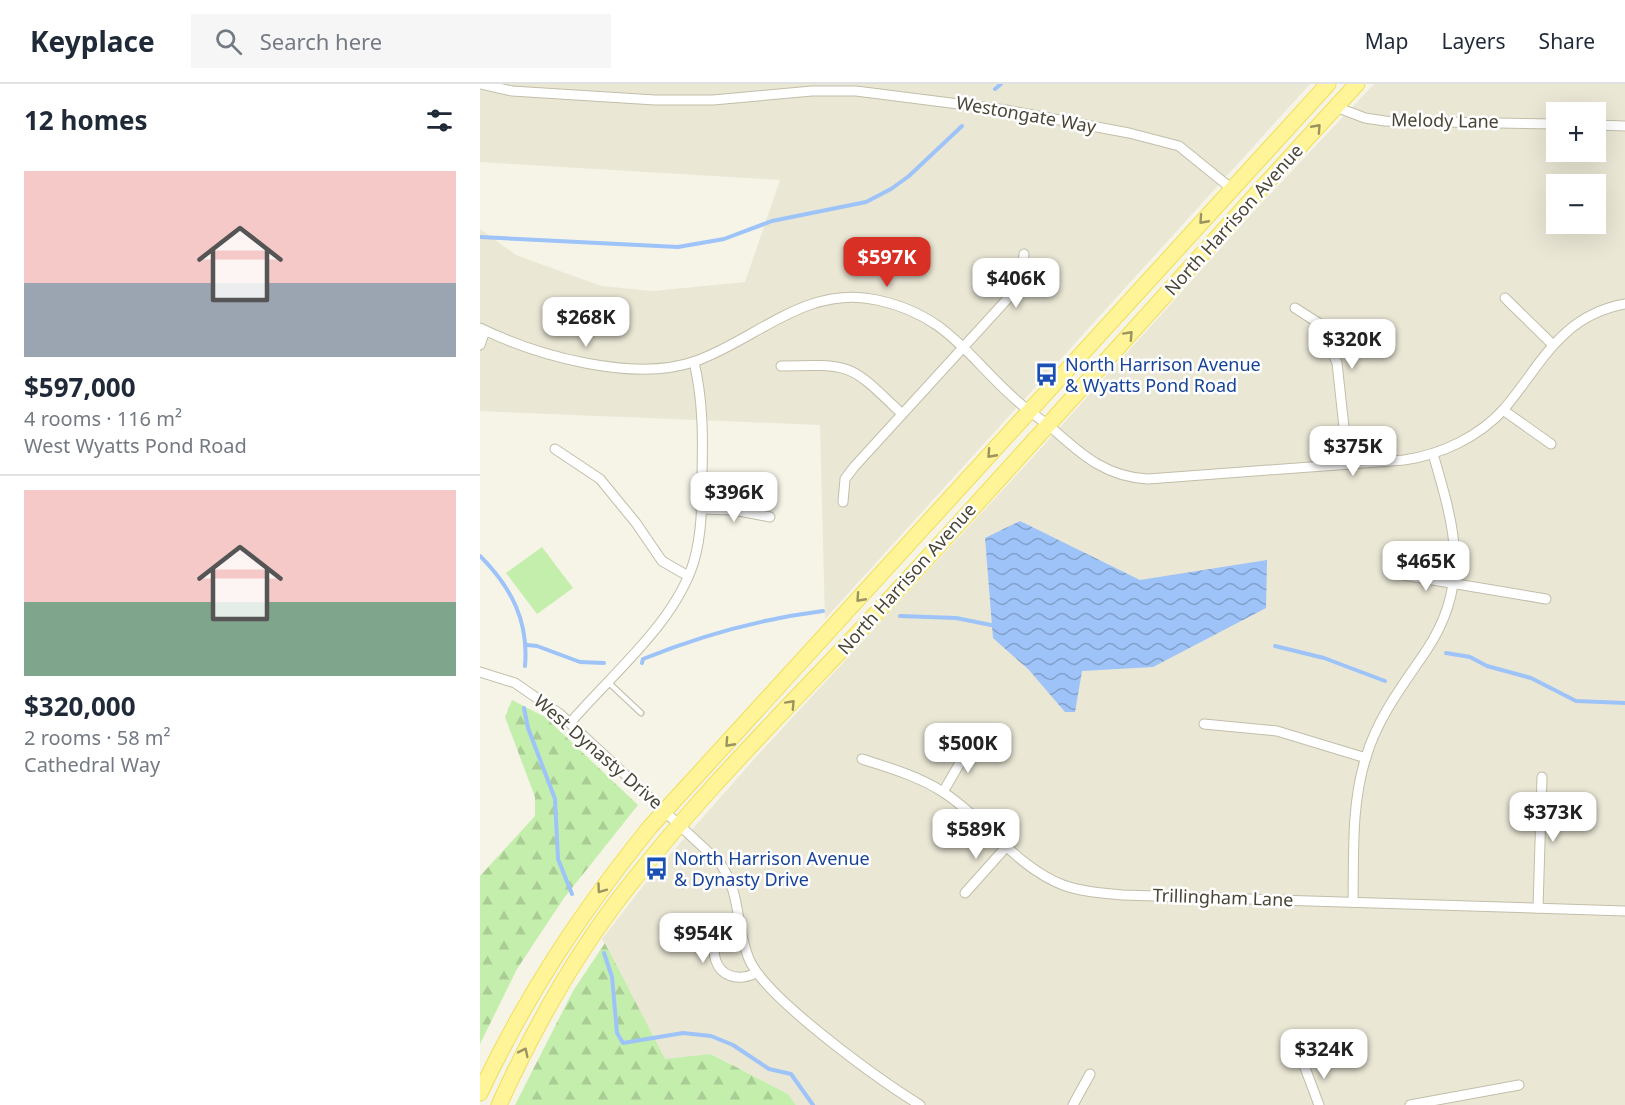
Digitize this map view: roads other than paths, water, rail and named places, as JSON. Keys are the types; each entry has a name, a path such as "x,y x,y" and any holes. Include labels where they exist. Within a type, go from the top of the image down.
{"main road":[{"name":"North Harrison Avenue","path":"480,1094 512,1025 569,933 612,875 666,810 1328,84"},
{"name":"North Harrison Avenue","path":"499,1105 528,1042 567,974 624,891 680,824 898,591 1357,84"}],"street":[{"name":"Westongate Way","path":"481,84 512,90 655,100 723,99 812,90 856,91 1006,110 1129,133 1179,146 1232,189"},
{"name":"Melody Lane","path":"1336,107 1365,118 1385,121 1546,124"},
{"path":"1606,125 1625,126"},
{"path":"843,502 845,479 1021,284 1024,254"},
{"path":"480,345 483,329 562,357 604,365 654,369 694,362 716,353 797,308 841,298 874,299 907,308 936,323 964,345 1015,398 1096,465 1133,478 1166,478 1348,464 1433,454 1472,435 1503,410 1552,344 1575,324 1590,316 1625,304"},
{"path":"1505,298 1552,344"},
{"path":"1295,308 1320,324 1337,363 1348,464"},
{"path":"570,723 663,618 688,576 696,550 701,509 703,409 694,362"},
{"path":"781,366 835,365 847,367 861,375 902,414"},
{"path":"1503,410 1551,444"},
{"path":"555,449 600,479 636,523 662,561 688,576"},
{"path":"1353,902 1355,816 1366,758 1386,711 1442,623 1453,583 1456,552 1454,526 1433,454"},
{"path":"701,509 734,510 770,517"},
{"path":"1403,575 1546,599"},
{"name":"West Dynasty Drive","path":"480,672 501,678 527,690 570,723 666,810 720,863 727,873 738,902 749,959 756,973"},
{"path":"1204,724 1277,731 1366,758"},
{"path":"943,792 971,744"},
{"name":"Trillingham Lane","path":"862,759 909,775 943,792 1047,877 1075,889 1099,893 1625,911"},
{"path":"1538,908 1542,777"},
{"path":"965,893 1007,846"},
{"path":"740,921 727,926 719,934 714,944 717,963 725,974 735,979 746,978 756,973 853,1059 920,1105"},
{"path":"1304,1065 1319,1105"},
{"path":"1072,1105 1090,1074"},
{"path":"1410,1105 1520,1085"}],"lane":[{"path":"607,681 641,713"}],"water":[{"path":"1020,521 1140,580 1267,560 1266,608 1153,667 1082,671 1075,712 1065,712 1029,670 993,638 985,538"}],"waterway":[{"path":"995,89 1001,84"},
{"path":"480,237 678,247 724,239 772,221 866,202 891,189 909,176 962,126"},
{"path":"480,556 501,580 516,606 524,634 525,666"},
{"path":"642,663 643,659 709,635 777,618 823,611"},
{"path":"900,616 956,618 996,626"},
{"path":"527,645 537,646 580,662 604,663"},
{"path":"1275,646 1324,658 1385,681"},
{"path":"1446,653 1470,657 1487,666 1531,678 1576,701 1625,703"},
{"path":"524,708 528,728 555,799 558,859 572,894"},
{"path":"604,953 612,977 617,1033 623,1043 683,1033 711,1036 733,1045 769,1069 791,1074 813,1105"}],"place":[{"name":"North Harrison Avenue & Wyatts Pond Road","path":"1047,375"},
{"name":"North Harrison Avenue & Dynasty Drive","path":"656,869"}]}
